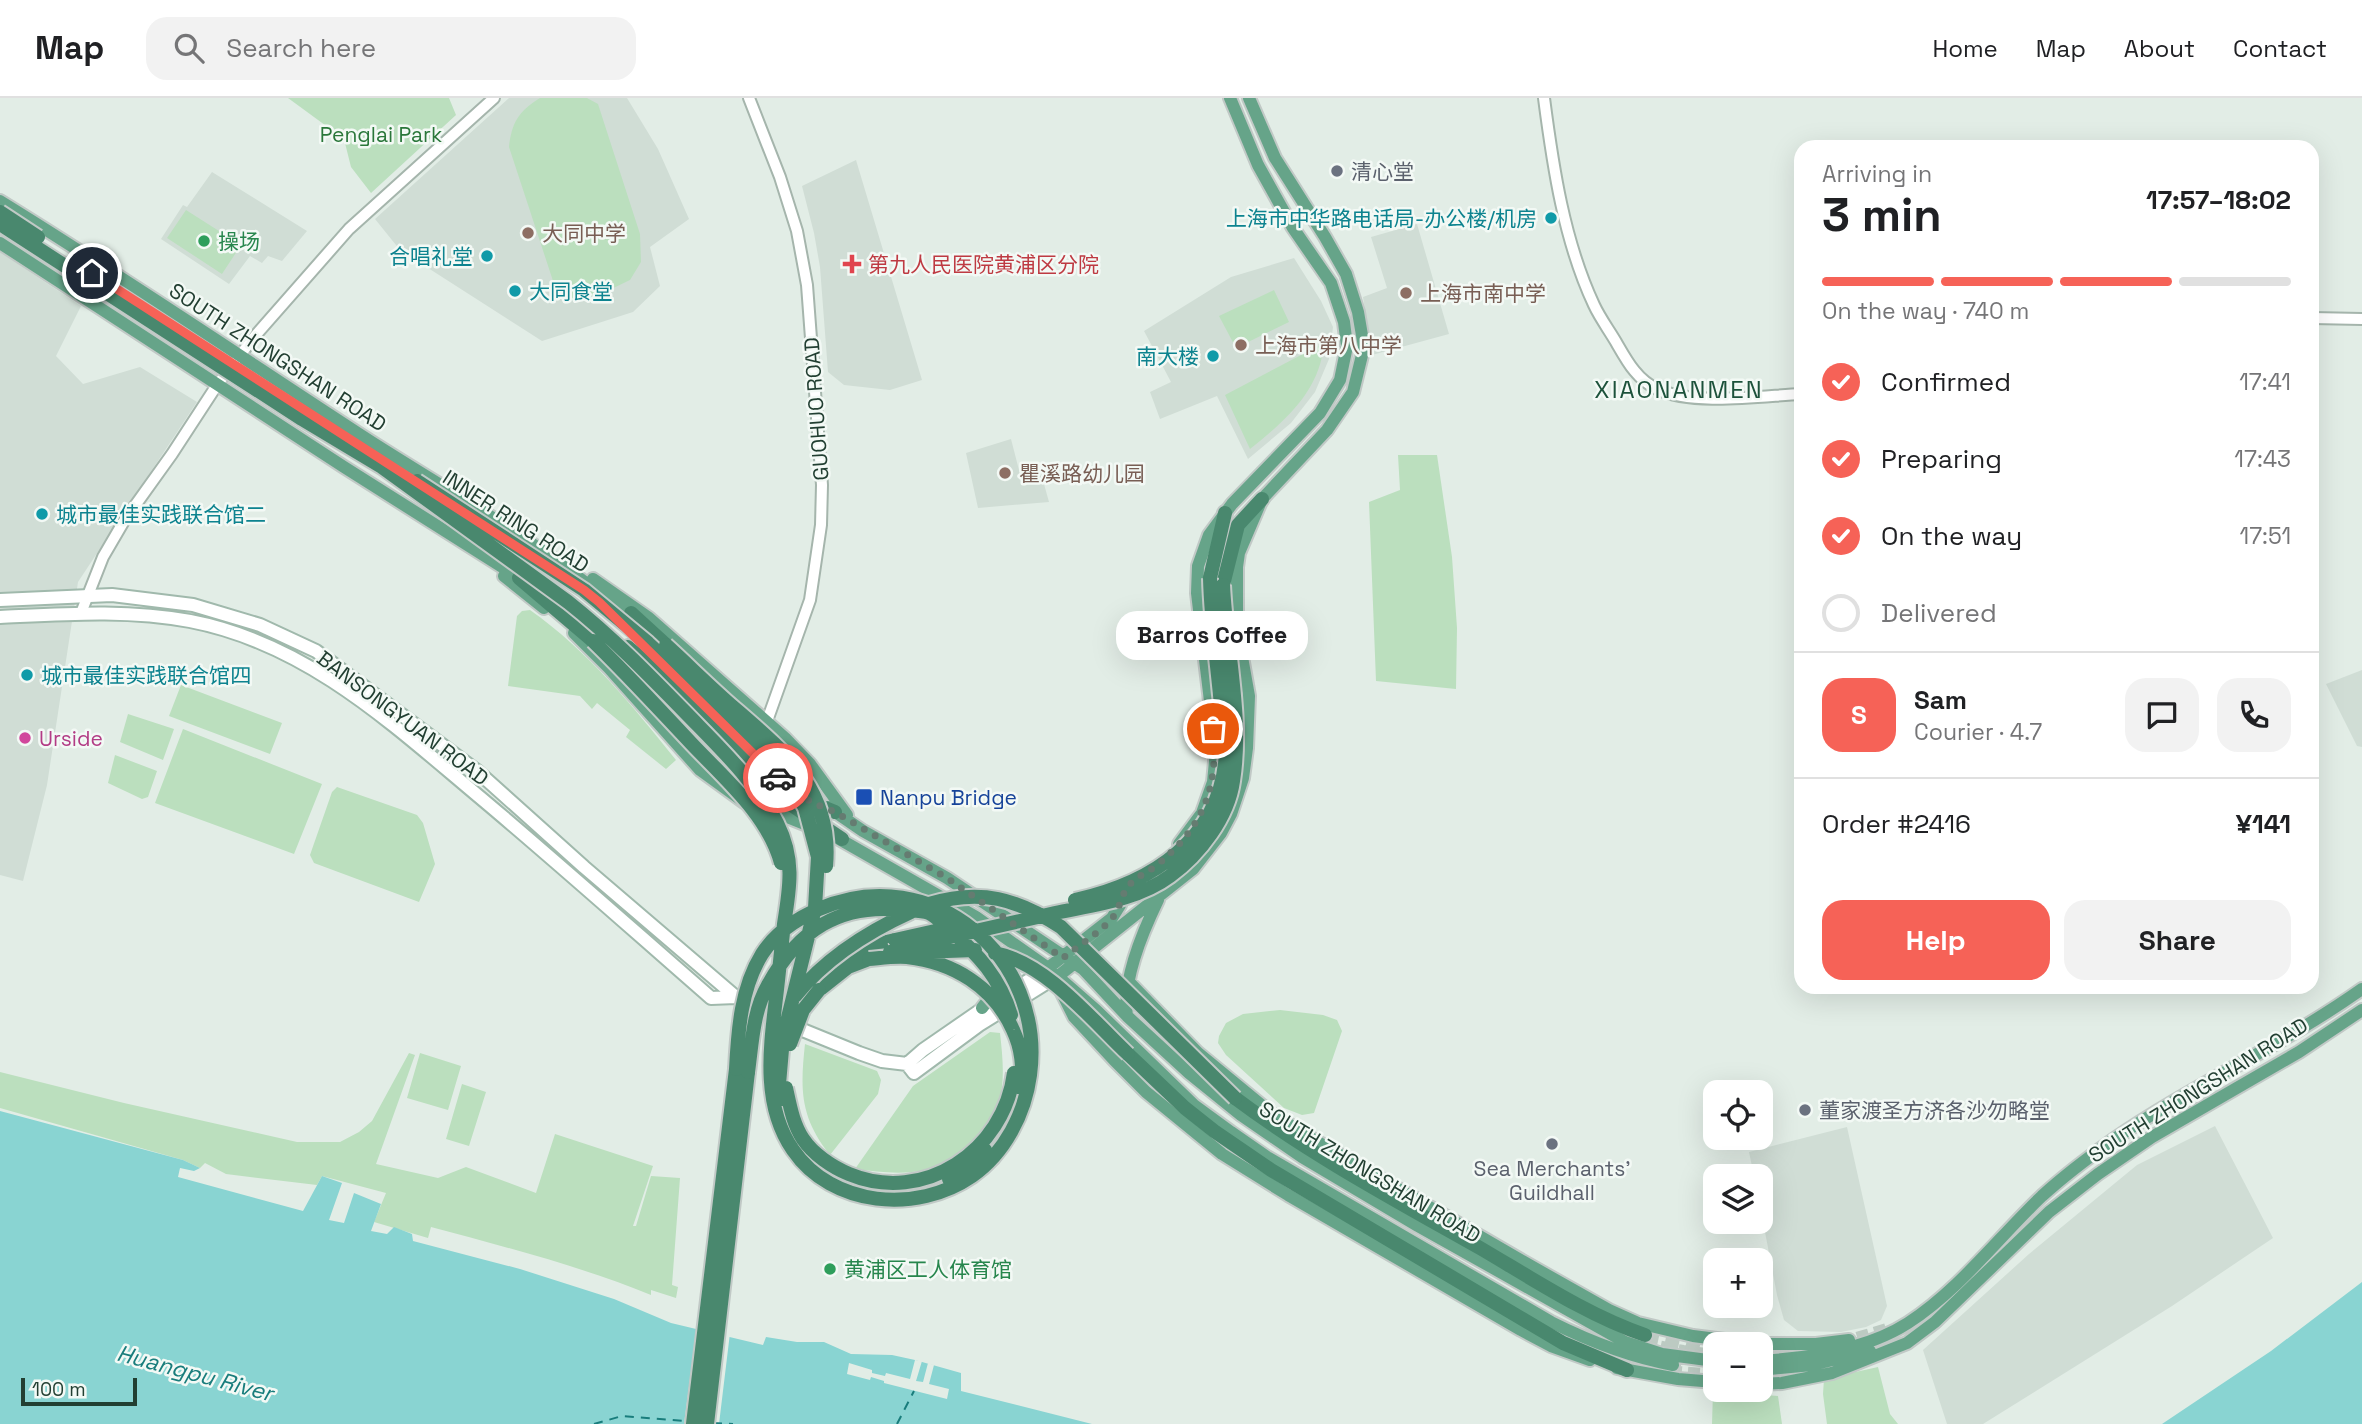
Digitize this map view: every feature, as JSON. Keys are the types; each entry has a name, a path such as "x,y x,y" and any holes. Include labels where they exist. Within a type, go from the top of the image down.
{"highway":[{"name":"INNER RING ROAD","path":"0,212 570,580 648,643 777,764 805,808 818,857 816,908 783,1038 779,1084 785,1117 800,1147 817,1166 848,1184 876,1191 925,1188 950,1178 975,1161 996,1139 1014,1106 1022,1079 1020,1044 1005,1011 972,979 956,971 905,957 869,959"},
{"name":"INNER RING ROAD","path":"0,224 302,419 382,467 590,619 657,683 722,751 757,793 782,834 791,870 785,920"},
{"path":"707,1424 756,1015 767,986 790,952 836,915 886,908 930,913 974,950 993,973 1006,997 1014,1024 1016,1052 1012,1085 1003,1113 988,1135 960,1161 938,1175 907,1184 881,1184 841,1171 818,1155 803,1139 791,1113 785,1085 791,1036 803,1010 819,990 848,967 923,944 1128,897 1169,877 1190,858 1220,821 1233,783 1236,745 1234,709 1217,581 1238,525 1262,499"},
{"path":"827,964 882,943 1080,899 1126,886 1149,875 1178,853 1201,827 1219,793 1226,752 1211,615 1225,513"},
{"path":"519,578 593,641 715,768 765,827 778,851 785,882 785,920 770,1053 770,1080 782,1131 806,1166 823,1181 847,1193 900,1200 946,1189 973,1175 1007,1139 1020,1115 1029,1088 1031,1036 1025,1007 1006,964 992,946 959,918 916,900 865,897 834,903 803,916 781,931 763,953 749,980 738,1029 736,1069 693,1424"},
{"path":"599,602 798,811 842,839"},
{"path":"631,613 791,759 805,779 818,802 824,824 827,854 824,880 816,908"},
{"path":"590,619 657,672 775,784 835,812"},
{"path":"770,1053 777,1029 795,996 812,975 841,951 893,920 939,901 982,896 1001,898 1023,905 1061,927 1235,1098 1273,1126 1583,1306 1618,1319 1642,1334"},
{"path":"869,959 909,953 979,950 1013,956 1041,973 1185,1108 1222,1137 1282,1177 1533,1325 1622,1365"}],"main road":[{"path":"1069,961 1112,918 1131,883 1156,866 1177,846 1202,813 1213,782 1216,751 1197,593 1198,566 1209,535 1225,513 1320,413 1340,380 1347,346 1344,322 1331,283 1293,229 1258,165 1230,98"},
{"path":"910,1068 961,1037 1159,897 1193,869 1221,833 1231,814 1243,778 1249,696 1237,629 1239,553 1262,499 1327,430 1353,391 1364,347 1358,312 1346,274 1275,158 1249,98"},
{"name":"SOUTH ZHONGSHAN ROAD","path":"0,201 536,546 588,583 835,812 863,831 947,878 1069,961 1189,1073 1241,1115 1302,1157 1418,1226 1625,1342 1647,1351 1703,1360"},
{"name":"SOUTH ZHONGSHAN ROAD","path":"0,243 563,607 604,643 756,797 788,817"},
{"name":"SOUTH ZHONGSHAN ROAD","path":"536,546 550,550 632,605 767,721 810,764 838,804 863,831"},
{"name":"SOUTH ZHONGSHAN ROAD","path":"470,547 577,636 640,701 700,770 737,798 759,809 788,817 842,839 976,917 1052,973 1096,1010 1194,1105 1267,1157 1526,1308 1588,1341 1625,1354 1677,1366 1703,1368"},
{"path":"588,583 631,613"},
{"name":"BANSONGYUAN ROAD","path":"0,600 112,596 193,605 260,625 316,651 478,771 584,867 736,997 805,1031 859,1053 910,1068"},
{"name":"BANSONGYUAN ROAD","path":"0,617 81,613 138,615 191,621 276,648 315,668 369,706 459,779 711,998 736,997"},
{"path":"724,766 759,809"},
{"path":"1127,1016 1129,982 1146,926 1159,897"},
{"path":"995,931 1006,950 1019,960 1052,973 1074,1017 1114,1060 1167,1110 1237,1164 1465,1299 1551,1346 1594,1362 1622,1365 1678,1379 1703,1381"},
{"path":"982,1008 1019,960"},
{"path":"910,1068 923,1050 982,1008 1052,973"},
{"name":"SOUTH ZHONGSHAN ROAD","path":"1129,982 1198,1053 1271,1112 1309,1138 1600,1305 1642,1334"},
{"name":"SOUTH ZHONGSHAN ROAD","path":"1773,1361 1808,1357 1854,1346 1907,1324 1982,1259 2043,1195 2109,1143 2142,1120 2292,1034 2362,989"},
{"name":"SOUTH ZHONGSHAN ROAD","path":"1773,1383 1813,1378 1907,1343 1935,1322 2049,1212 2098,1174 2152,1137 2299,1052 2362,1010"},
{"path":"1526,1308 1568,1337 1622,1365"},
{"name":"SOUTH ZHONGSHAN ROAD","path":"1773,1369 1812,1365 1878,1349 1935,1322"},
{"name":"SOUTH ZHONGSHAN ROAD","path":"1773,1344 1816,1344 1857,1338 1907,1324"},
{"name":"SOUTH ZHONGSHAN ROAD","path":"1601,1328 1642,1334 1703,1337"}],"street":[{"path":"81,613 103,557 217,384 240,355 349,229 494,98"},
{"name":"GUOHUO ROAD","path":"749,98 780,177 797,231 811,333 822,485 821,525 810,600 767,721"},
{"path":"1544,98 1558,189 1578,261 1595,305 1640,378 1659,390 1699,398 1794,394"},
{"path":"2319,318 2362,319"}],"shaded area":[{"name":"大同中学","path":"509,98 627,98 658,149 689,219 650,247 660,286 633,312 542,341 400,250 375,219"},
{"path":"856,160 922,380 890,390 844,385 828,372 820,267 802,186"},
{"path":"212,172 307,231 282,261 268,256 262,263 250,256 229,284 161,239 183,205 187,207"},
{"name":"上海市南中学","path":"1417,224 1449,334 1372,355 1363,297 1387,288 1371,237"},
{"path":"0,252 81,306 56,356 83,384 140,367 197,402 78,582 47,785 23,881 0,875"},
{"name":"上海市第八中学","path":"1294,258 1321,301 1333,327 1329,359 1315,392 1291,423 1248,459 1217,396 1160,419 1150,392 1171,382 1144,331 1231,277"},
{"name":"瞿溪路幼儿园","path":"1011,439 1019,470 1039,466 1049,502 978,508 966,453"},
{"path":"2362,670 2362,747 2357,746 2326,684"},
{"path":"2215,1126 2273,1238 2172,1306 1983,1424 1947,1424 1923,1350 2029,1254 2137,1165"},
{"path":"1847,1127 1887,1306 1881,1320 1866,1327 1841,1332 1798,1331 1784,1320 1773,1274 1773,1248 1768,1248 1765,1234 1773,1234 1773,1164 1752,1164 1749,1152 1773,1150 1773,1146"}],"green space":[{"name":"Penglai Park","path":"288,98 449,98 456,115 371,193 351,167 344,139"},
{"path":"540,98 587,98 598,104 640,234 641,262 630,280 601,294 570,300 556,290 509,147 517,118"},
{"name":"操场","path":"186,210 241,245 222,274 167,238"},
{"path":"1274,290 1289,322 1236,348 1219,316"},
{"path":"1324,343 1316,376 1299,403 1250,449 1225,395"},
{"path":"1398,455 1437,455 1452,557 1457,628 1456,689 1376,681 1369,502 1400,490"},
{"path":"530,610 590,661 626,699 676,760 666,769 626,737 630,730 597,703 592,709 580,696 508,686 517,616 522,611"},
{"path":"181,685 282,723 270,754 169,716"},
{"path":"128,714 174,729 163,760 120,742"},
{"path":"183,729 322,784 294,854 155,803"},
{"path":"115,755 157,771 148,797 142,799 108,783"},
{"path":"337,787 417,815 423,823 435,864 419,902 314,863 310,855 332,792"},
{"path":"1280,1010 1323,1015 1337,1020 1342,1031 1314,1113 1302,1115 1284,1108 1226,1055 1218,1043 1226,1023 1243,1014"},
{"path":"990,1032 1000,1033 1002,1087 993,1115 976,1140 953,1158 925,1170 899,1173 855,1169 913,1086"},
{"path":"805,1044 877,1071 881,1080 878,1094 830,1155 813,1128 804,1102"},
{"path":"409,1053 415,1055 376,1164 438,1178 466,1167 536,1193 555,1134 653,1166 633,1226 636,1226 651,1176 680,1178 672,1285 678,1287 676,1298 651,1290 651,1295 570,1266 431,1227 428,1238 374,1222 386,1193 322,1176 317,1185 226,1174 205,1163 200,1168 183,1160 0,1108 0,1072 297,1142 340,1142 372,1121"},
{"path":"420,1053 461,1066 448,1110 407,1098"},
{"path":"462,1084 486,1092 469,1146 446,1139"},
{"path":"1878,1367 1890,1414 1898,1424 1827,1424 1824,1379"},
{"path":"1773,1396 1778,1396 1782,1424 1712,1424 1713,1402 1773,1402"}],"water":[{"name":"Huangpu River","path":"0,1111 183,1160 200,1168 194,1171 180,1168 178,1177 303,1211 322,1176 342,1183 329,1220 344,1223 354,1193 381,1204 371,1231 387,1234 394,1227 412,1234 413,1241 520,1269 614,1299 671,1323 763,1345 766,1337 797,1342 824,1342 851,1354 892,1355 915,1360 961,1373 961,1391 1092,1424 0,1424"},
{"path":"2362,1282 2362,1424 2162,1424 2271,1351"}],"pier":[{"path":"697,1326 730,1333 719,1424 684,1424"},
{"path":"915,1360 922,1361 916,1381 923,1382 928,1363 934,1365 929,1384 949,1389 947,1399 884,1383 871,1377 870,1380 847,1374 849,1363 872,1370 872,1373 885,1376 886,1373 910,1379"}],"ferry route":[{"path":"897,1424 914,1391"},
{"path":"594,1424 622,1416 686,1421"},
{"path":"713,1423 733,1424"}],"tunnel":[{"path":"1840,1343 1887,1329"},
{"path":"1645,1335 1703,1347"},
{"path":"1643,1343 1703,1354"},
{"path":"1773,1352 1819,1347"},
{"path":"1617,1360 1703,1374"},
{"path":"1773,1376 1809,1372"}],"way so far":[{"path":"778,778 811,802 835,812 863,831 947,878 1063,958 1112,918 1131,883 1156,866 1177,846 1202,813 1213,782 1216,751 1213,729"}],"place":[{"name":"清心堂","path":"1337,171"},
{"name":"上海市中华路电话局-办公楼/机房","path":"1551,218"},
{"name":"大同中学","path":"528,233"},
{"name":"操场","path":"204,241"},
{"name":"合唱礼堂","path":"487,256"},
{"name":"第九人民医院黄浦区分院","path":"852,264"},
{"name":"大同食堂","path":"515,291"},
{"name":"上海市南中学","path":"1406,293"},
{"name":"上海市第八中学","path":"1241,345"},
{"name":"南大楼","path":"1213,356"},
{"name":"瞿溪路幼儿园","path":"1005,473"},
{"name":"城市最佳实践联合馆二","path":"42,514"},
{"name":"城市最佳实践联合馆四","path":"27,675"},
{"name":"Barros Coffee","path":"1213,729"},
{"name":"Urside","path":"25,738"},
{"name":"Nanpu Bridge","path":"864,797"},
{"name":"董家渡圣方济各沙勿略堂","path":"1805,1110"},
{"name":"Sea Merchants' Guildhall","path":"1552,1144"},
{"name":"黄浦区工人体育馆","path":"830,1269"}],"district":[{"name":"XIAONANMEN","path":"1679,389"}],"route":[{"path":"92,273 584,590 778,778"}]}
